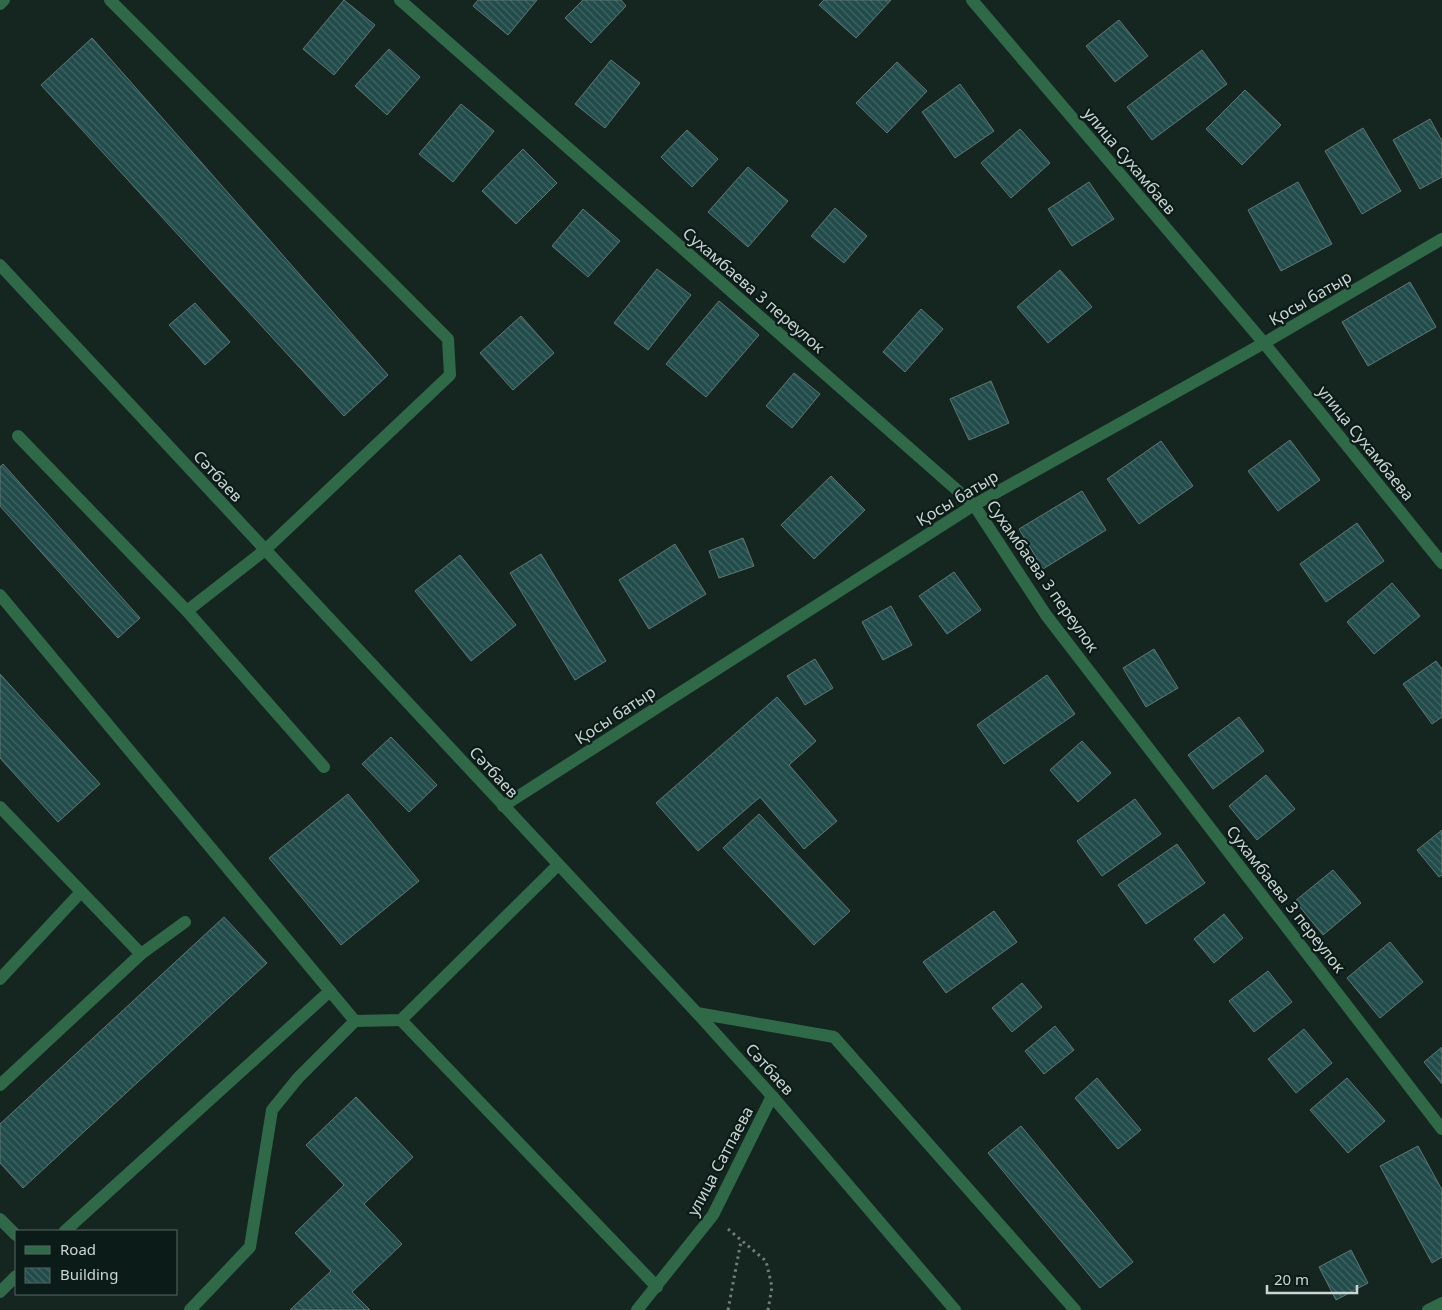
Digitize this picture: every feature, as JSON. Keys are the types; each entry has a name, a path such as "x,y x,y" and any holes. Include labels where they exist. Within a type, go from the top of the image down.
{"street":[{"path":"0,4 4,0"},
{"path":"110,0 448,338 450,375 265,550 187,612"},
{"name":"Сухамбаева 3 переулок","path":"400,0 974,505 1046,615 1442,1129"},
{"name":"улица Сухамбаев","path":"972,0 1264,344"},
{"name":"Қосы батыр","path":"503,806 974,505 1264,344 1442,239"},
{"name":"Сәтбаев","path":"0,264 772,1096 955,1310"},
{"name":"улица Сухамбаева","path":"1264,344 1442,562"},
{"path":"18,436 187,612 324,767"},
{"path":"0,595 355,1021"},
{"path":"0,807 141,954"},
{"path":"190,1310 250,1246 272,1110 298,1078 355,1021 401,1020 558,864"},
{"path":"0,979 81,892"},
{"path":"0,1085 141,954 185,922"},
{"path":"66,1230 330,991"},
{"path":"696,1013 834,1037 1075,1310"},
{"path":"401,1020 657,1287"},
{"name":"улица Сатпаева","path":"637,1310 713,1215 772,1096"},
{"path":"0,1218 15,1234"},
{"path":"0,1292 15,1277"},
{"path":"1428,1310 1442,1303"}],"path":[{"path":"713,1215 741,1241 766,1260 772,1287 768,1310"},
{"path":"728,1310 741,1241"}],"building":[{"path":"344,0 375,25 334,75 303,49"},
{"path":"478,0 537,0 508,35 473,6"},
{"path":"583,0 621,0 626,6 591,43 565,18"},
{"path":"824,0 891,0 856,38 819,5"},
{"path":"1119,20 1148,56 1115,82 1086,46"},
{"path":"92,38 388,375 344,416 41,85"},
{"path":"389,49 420,77 387,115 355,86"},
{"path":"1202,50 1227,84 1152,140 1127,107"},
{"path":"611,60 640,83 605,128 575,104"},
{"path":"897,62 927,91 887,133 856,103"},
{"path":"960,84 994,131 955,158 922,112"},
{"path":"1245,90 1281,125 1242,165 1206,129"},
{"path":"461,104 494,131 453,182 419,154"},
{"path":"1430,119 1442,141 1442,177 1420,189 1393,140"},
{"path":"1363,128 1401,191 1362,214 1325,151"},
{"path":"1020,129 1050,163 1011,198 981,163"},
{"path":"687,130 718,159 692,187 661,157"},
{"path":"523,149 557,183 516,224 482,191"},
{"path":"748,167 788,201 748,247 708,212"},
{"path":"1089,182 1114,219 1072,246 1048,209"},
{"path":"1298,182 1332,244 1281,271 1248,210"},
{"path":"835,208 867,236 844,263 811,236"},
{"path":"583,209 620,241 588,277 552,246"},
{"path":"657,269 691,295 648,350 614,323"},
{"path":"1060,270 1092,307 1048,343 1017,307"},
{"path":"1410,282 1436,327 1368,366 1342,322"},
{"path":"719,301 759,335 706,397 666,364"},
{"path":"195,303 230,342 205,365 169,325"},
{"path":"921,309 943,329 905,372 883,352"},
{"path":"521,316 554,353 513,390 480,353"},
{"path":"794,373 820,394 792,428 766,406"},
{"path":"991,381 1009,423 969,440 950,399"},
{"path":"1290,440 1320,480 1278,511 1248,471"},
{"path":"1161,441 1193,486 1139,524 1107,479"},
{"path":"3,464 140,618 118,638 0,506 0,467"},
{"path":"831,476 865,510 814,559 781,525"},
{"path":"1082,491 1106,530 1043,569 1019,529"},
{"path":"1357,523 1384,561 1326,602 1300,564"},
{"path":"743,538 754,566 719,578 709,551"},
{"path":"675,544 706,594 649,629 619,580"},
{"path":"541,554 606,661 575,680 510,573"},
{"path":"460,555 516,625 471,661 415,591"},
{"path":"954,572 981,610 947,634 919,596"},
{"path":"1392,583 1420,616 1374,654 1347,622"},
{"path":"891,606 912,645 883,660 862,622"},
{"path":"1154,649 1178,688 1146,707 1123,668"},
{"path":"815,659 833,688 805,705 787,676"},
{"path":"1436,661 1442,669 1442,717 1432,724 1403,684"},
{"path":"0,674 100,784 58,822 0,758"},
{"path":"1047,675 1075,714 1004,764 977,725"},
{"path":"777,697 816,741 789,765 837,821 804,849 760,797 698,851 656,803"},
{"path":"1239,717 1264,751 1213,789 1188,755"},
{"path":"391,737 437,785 409,812 362,764"},
{"path":"1082,741 1111,773 1078,802 1050,770"},
{"path":"1266,775 1295,809 1257,840 1229,806"},
{"path":"348,794 419,881 341,945 269,858"},
{"path":"1135,799 1161,834 1102,876 1077,841"},
{"path":"759,814 850,911 814,945 723,848"},
{"path":"1442,830 1442,875 1439,877 1417,850"},
{"path":"1177,844 1205,883 1146,924 1118,885"},
{"path":"1333,870 1361,903 1323,935 1295,901"},
{"path":"994,911 1017,942 946,993 923,962"},
{"path":"1224,914 1243,938 1214,963 1194,939"},
{"path":"224,917 267,963 23,1188 0,1163 0,1124"},
{"path":"1390,942 1423,982 1380,1018 1347,978"},
{"path":"1268,971 1292,1002 1254,1032 1229,1001"},
{"path":"1022,983 1042,1007 1012,1032 992,1008"},
{"path":"1055,1026 1074,1050 1044,1074 1025,1051"},
{"path":"1304,1029 1332,1063 1296,1093 1268,1059"},
{"path":"1442,1047 1442,1084 1424,1062"},
{"path":"1097,1078 1141,1130 1118,1149 1075,1098"},
{"path":"1347,1078 1385,1121 1348,1153 1310,1110"},
{"path":"356,1097 413,1157 364,1204 402,1244 352,1292 370,1310 290,1310 331,1271 295,1233 344,1185 306,1145"},
{"path":"1021,1126 1133,1262 1100,1288 988,1153"},
{"path":"1418,1146 1442,1190 1442,1257 1432,1263 1380,1166"},
{"path":"1351,1250 1368,1283 1336,1300 1319,1267"}]}
